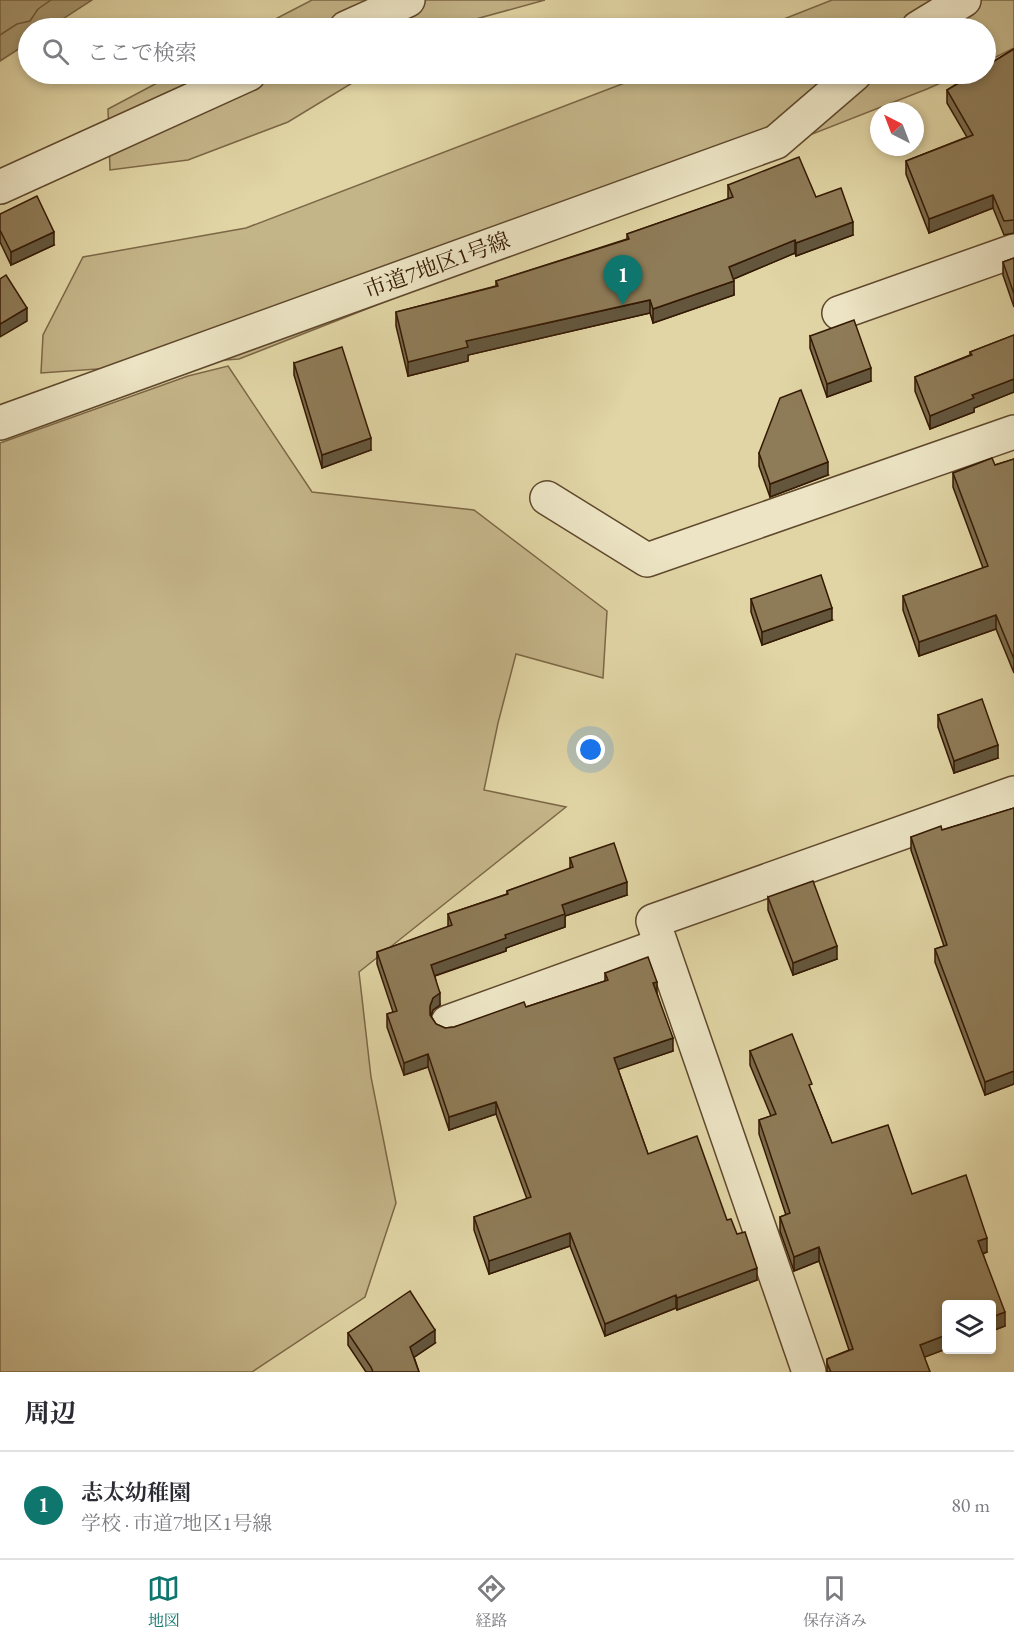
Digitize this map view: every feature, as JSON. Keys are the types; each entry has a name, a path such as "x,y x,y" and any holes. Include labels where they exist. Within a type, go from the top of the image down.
{"street":[{"path":"368,18 408,0"},
{"path":"934,18 964,0"},
{"path":"0,187 227,84"},
{"name":"市道7地区1号線","path":"0,423 776,142 843,84"},
{"path":"839,313 1014,251"},
{"path":"547,498 647,560 1014,432"},
{"path":"808,1372 653,921 1014,794"},
{"path":"448,1022 661,945"}],"shaded area":[{"path":"312,0 545,0 479,18 277,18"},
{"path":"832,0 1014,0 1014,48 996,57 996,18 786,18"},
{"path":"155,84 351,84 288,122 188,160 110,170 108,109"},
{"path":"622,84 938,84 894,102 870,102 870,111 239,359 41,373 43,335 83,257 246,228"},
{"path":"228,366 312,492 474,510 607,611 603,678 516,654 484,790 566,807 359,972 371,1077 396,1203 365,1297 252,1372 0,1372 0,443 188,376"}],"water":[{"path":"0,0 92,0 64,18 18,18 18,49 0,61"}],"building":[{"path":"1014,49 1014,220 1004,221 993,195 929,219 906,161 924,156 924,154 973,135 947,90 957,84 996,84 996,60"},
{"path":"799,157 816,197 841,188 853,222 796,243 795,240 729,267 734,281 653,309 650,300 466,341 468,347 408,362 396,312 498,286 496,281 629,239 627,234 733,197 728,185"},
{"path":"37,196 54,232 11,252 0,230 0,214"},
{"path":"1014,258 1014,294 1003,262"},
{"path":"6,275 27,308 0,324 0,279"},
{"path":"854,320 871,368 827,384 810,336"},
{"path":"1014,335 1014,379 972,395 974,398 930,416 915,377 972,355 970,352"},
{"path":"342,347 371,438 322,455 294,363"},
{"path":"801,390 828,462 770,484 759,453 780,398"},
{"path":"992,458 995,465 1014,459 1014,659 996,615 919,642 903,596 988,566 953,473"},
{"path":"821,575 832,608 762,632 751,599"},
{"path":"982,699 998,745 954,761 938,715"},
{"path":"1014,808 1014,1071 985,1082 935,949 947,945 911,837 941,826 942,830"},
{"path":"614,843 627,882 562,905 565,914 431,965 440,993 433,998 430,1006 430,1015 436,1024 445,1028 454,1027 524,1002 526,1007 608,980 605,973 648,957 657,982 653,983 673,1038 614,1058 648,1154 697,1136 727,1220 731,1219 737,1234 745,1232 757,1268 677,1298 676,1295 605,1324 570,1233 489,1261 474,1217 531,1197 496,1102 449,1117 428,1054 404,1063 387,1014 397,1011 377,952 452,925 448,914 508,894 507,891 573,867 570,858"},
{"path":"813,881 837,946 793,963 768,897"},
{"path":"792,1034 832,1143 888,1125 912,1194 966,1175 987,1238 978,1241 1005,1312 996,1315 996,1300 942,1300 942,1337 920,1345 930,1372 831,1372 827,1359 853,1349 819,1247 794,1257 780,1217 790,1213 759,1120 776,1114 750,1051"},
{"path":"410,1291 435,1330 410,1347 419,1372 373,1372 348,1333"}],"place":[{"name":"志太幼稚園","path":"623,305"}]}
